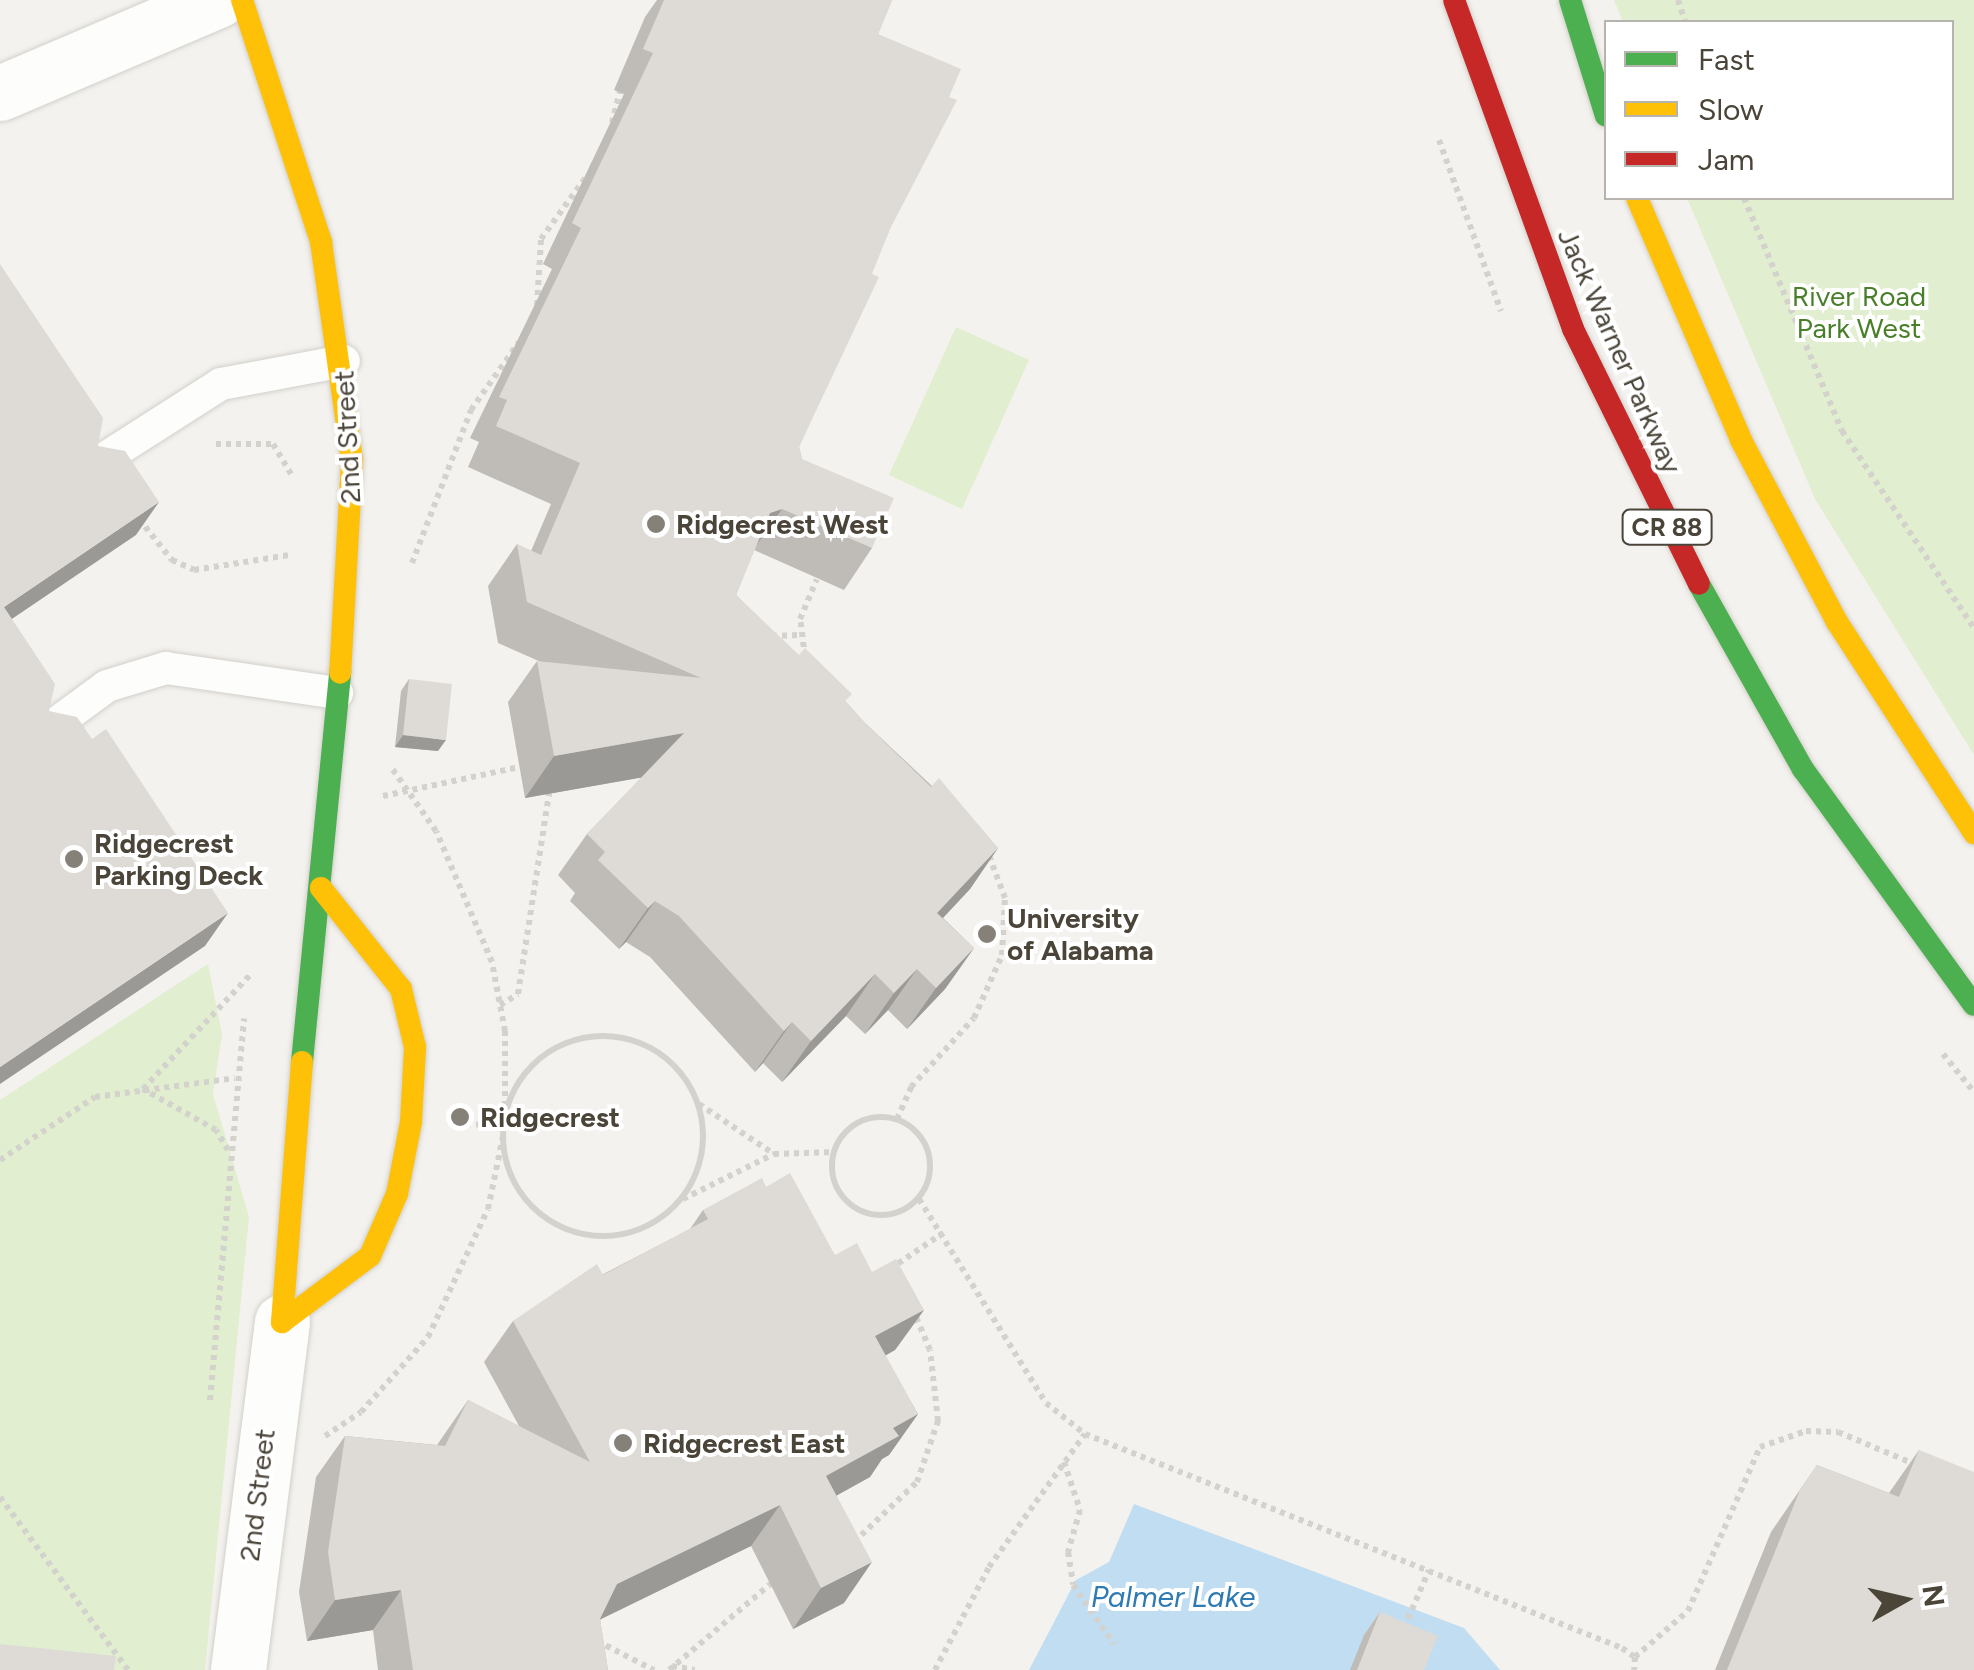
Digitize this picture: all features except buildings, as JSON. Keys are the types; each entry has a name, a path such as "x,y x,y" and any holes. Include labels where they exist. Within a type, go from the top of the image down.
{"main road":[{"name":"2nd Street","path":"242,0 321,242 344,360 351,556 301,1074 282,1322"},
{"name":"Jack Warner Parkway","path":"1454,0 1566,311 1652,500 1803,770 1974,1005"},
{"path":"1570,0 1604,110"},
{"path":"1638,200 1802,556 1974,833"},
{"path":"282,1322 370,1256 397,1194 412,1122 416,1047 402,989 321,888"}],"street":[{"path":"0,92 218,0"},
{"name":"2nd Street","path":"238,1670 282,1322"}],"lane":[{"path":"91,468 221,384 344,360"},
{"path":"43,733 107,686 166,668 338,694"}],"path":[{"path":"608,137 623,79"},
{"path":"409,568 471,410 538,312 541,240 598,164"},
{"path":"1745,200 1842,431 1928,572 1974,628"},
{"path":"198,453 213,444 273,444 290,489"},
{"path":"127,501 153,540 194,570 289,555"},
{"path":"288,567 289,539"},
{"path":"809,665 800,635 817,578"},
{"path":"766,637 800,635"},
{"path":"386,756 404,797 436,830 470,903 500,1005 504,1126 512,1176 558,1225 624,1234 682,1199 774,1154 834,1152 866,1119 897,1119 928,1152 918,1199 890,1215 858,1210 836,1186 834,1152"},
{"path":"404,797 520,767"},
{"path":"500,1005 518,994 548,793"},
{"path":"897,1119 911,1087 974,1018 1002,955 1005,898 977,839"},
{"path":"248,992 252,956"},
{"path":"144,1089 250,975"},
{"path":"209,1411 245,1009"},
{"path":"318,1440 362,1412 428,1336 488,1209 504,1126 519,1081 540,1057 600,1034 660,1053 698,1104 774,1154"},
{"path":"0,1160 95,1097 236,1078 301,1074"},
{"path":"144,1089 216,1130 230,1153"},
{"path":"682,1199 704,1136 698,1104"},
{"path":"918,1199 943,1233 1046,1403 1085,1434 1636,1657"},
{"path":"897,1281 888,1264 943,1233"},
{"path":"848,1545 918,1482 938,1421 930,1350 906,1299"},
{"path":"1634,1670 1636,1657 1688,1611 1760,1447 1806,1431 1838,1432 1929,1470"},
{"path":"936,1670 989,1567 1085,1434"},
{"path":"1064,1462 1080,1510 1068,1552 1073,1585 1114,1644"},
{"path":"0,1497 128,1670"},
{"path":"1396,1648 1429,1570"},
{"path":"670,1668 780,1576"},
{"path":"584,1634 654,1670"},
{"path":"670,1668 695,1670"}],"green space":[{"name":"River Road Park West","path":"1614,0 1974,0 1974,755 1815,499 1688,200 1954,200 1954,20 1622,20"},
{"path":"956,327 1029,360 962,509 889,475"},
{"path":"208,964 222,1034 213,1094 249,1217 205,1670 0,1670 0,1100"}],"water":[{"name":"Palmer Lake","path":"1134,1504 1464,1628 1500,1670 1029,1670 1076,1580 1109,1562"}],"traffic: fast":[{"path":"1570,0 1604,110"},
{"path":"1699,584 1803,769 1974,1005"},
{"path":"302,1062 340,673"}],"traffic: slow":[{"path":"242,0 321,242 352,461 340,673"},
{"path":"1638,200 1741,440 1837,622 1974,833"},
{"path":"302,1062 282,1322 370,1256 397,1194 411,1122 415,1047 401,989 321,888"}],"traffic: jam":[{"path":"1454,0 1573,329 1699,584"}],"place":[{"name":"Ridgecrest West","path":"656,524"},
{"name":"Ridgecrest Parking Deck","path":"74,859"},
{"name":"University of Alabama","path":"987,934"},
{"name":"Ridgecrest","path":"460,1117"},
{"name":"Ridgecrest East","path":"623,1443"}]}
